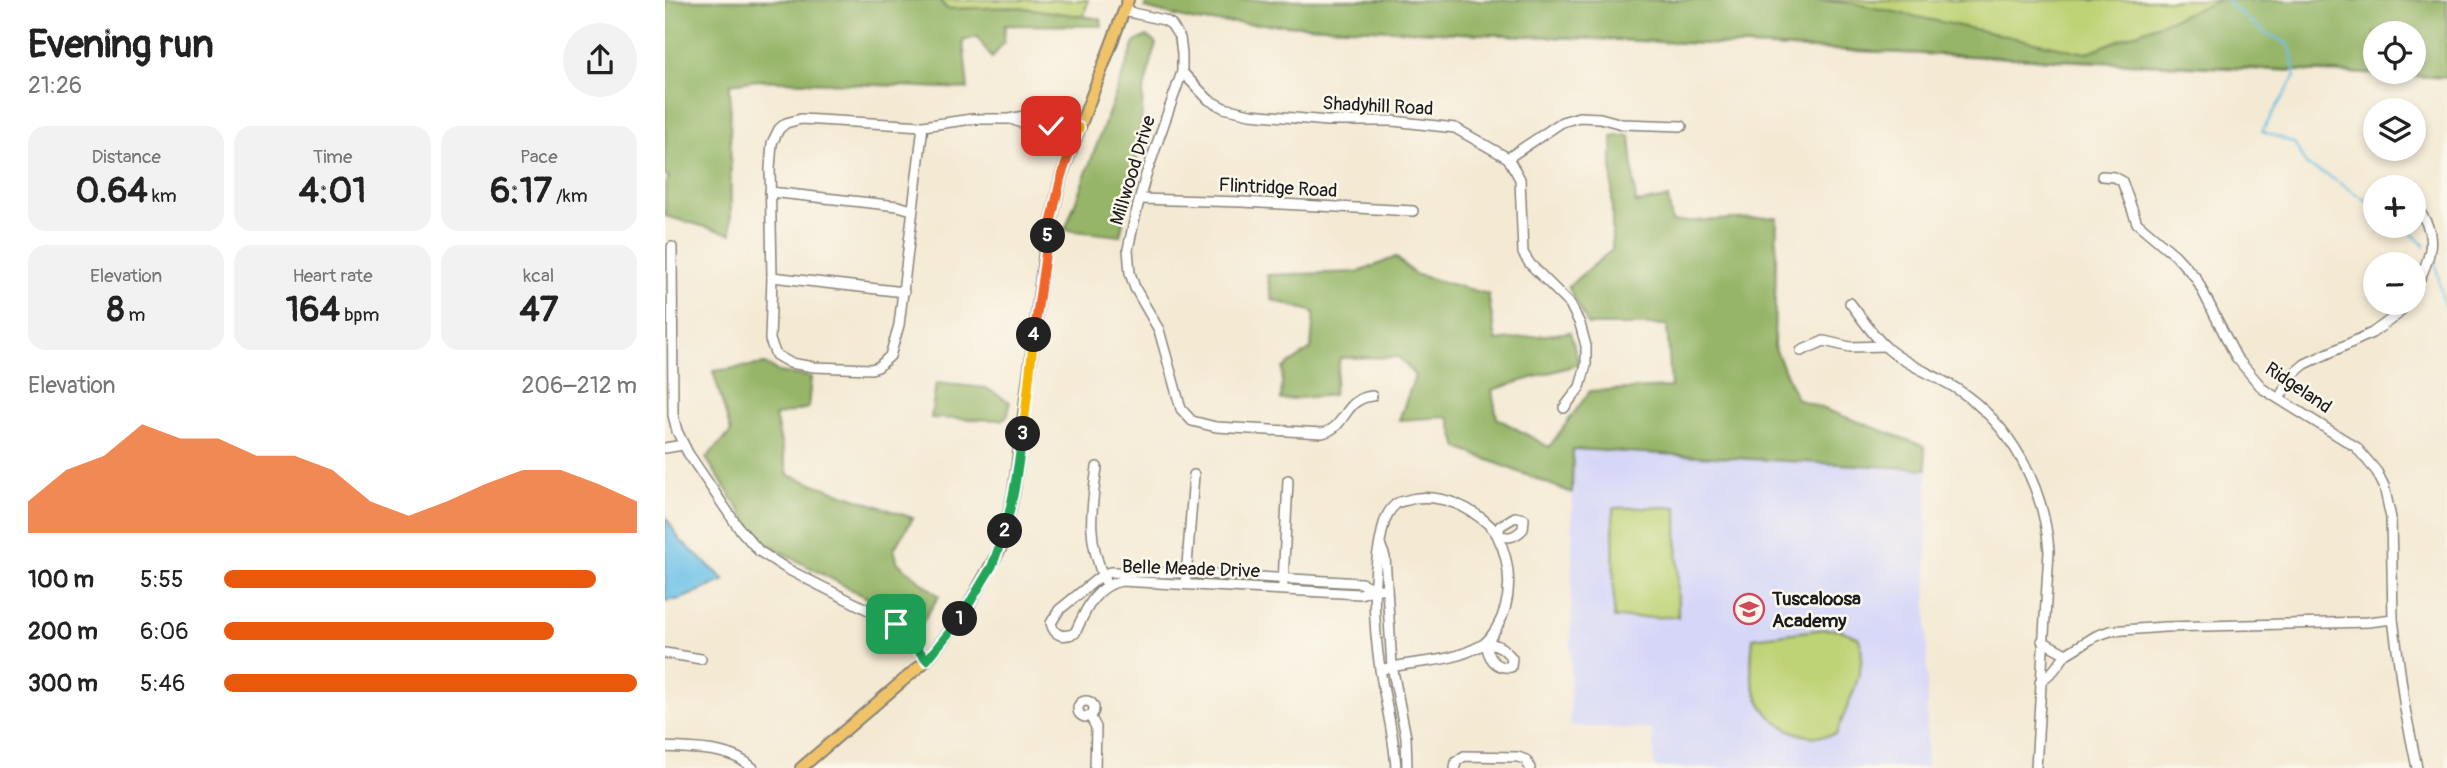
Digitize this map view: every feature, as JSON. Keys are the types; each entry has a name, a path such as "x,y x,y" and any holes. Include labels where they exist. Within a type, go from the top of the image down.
{"main road":[{"path":"801,768 927,660 943,642 976,594 1001,547 1014,491 1045,250 1061,177 1126,5"}],"street":[{"name":"Millwood Drive","path":"1126,5 1171,24 1179,37 1182,72 1145,178 1128,249 1130,273 1135,288 1159,330 1179,401 1186,416 1207,426 1322,433 1336,427 1355,401 1372,396"},
{"name":"Shadyhill Road","path":"1182,72 1209,100 1224,108 1250,114 1327,121 1393,121 1455,128 1508,158"},
{"path":"1564,408 1580,387 1586,365 1586,346 1580,324 1570,304 1539,274 1523,253 1520,179 1508,158 1562,122 1579,117 1600,118 1622,124 1682,126"},
{"path":"923,126 904,292 894,349 878,367 863,369 798,365 776,355 769,340 772,143 774,135 786,124 801,119 923,126 972,119 1009,119 1024,124 1079,128"},
{"name":"Ridgeland","path":"2102,176 2122,181 2137,223 2186,266 2200,285 2224,337 2245,370 2263,389 2280,397 2356,447 2381,479 2391,518 2393,619 2405,709 2417,768"},
{"path":"770,192 912,209"},
{"name":"Flintridge Road","path":"1140,199 1413,211"},
{"path":"2426,220 2431,237 2426,261"},
{"path":"672,247 669,319 673,415 683,445 738,527 759,551 787,569 896,624 927,660"},
{"path":"772,277 904,292"},
{"path":"1850,303 1885,346 1896,355 1970,399 2000,427 2026,466 2041,504 2048,535 2036,768"},
{"path":"2280,397 2288,381 2305,363 2372,333 2397,315"},
{"path":"1801,351 1824,341 1850,347 1885,346"},
{"path":"665,448 683,445"},
{"path":"1097,467 1090,519 1091,543 1107,586"},
{"path":"1186,584 1194,475"},
{"path":"1283,589 1288,480"},
{"path":"1380,670 1392,666 1441,661 1486,643 1500,622 1509,590 1509,574 1498,535 1479,516 1458,504 1420,497 1398,503 1387,514 1376,556 1377,642 1380,670 1394,739 1396,768"},
{"path":"1380,542 1385,557 1392,666 1406,737 1407,768"},
{"name":"Belle Meade Drive","path":"1375,589 1361,583 1119,571 1102,575 1054,616 1051,623 1059,636 1075,633 1088,603 1107,586 1121,581 1360,594 1375,589 1387,589"},
{"path":"2040,682 2066,654 2096,636 2126,628 2368,622 2393,619"},
{"path":"2042,641 2066,654"},
{"path":"665,653 701,659"},
{"path":"1090,716 1096,727 1095,768"},
{"path":"665,747 715,751 731,755 753,768"},
{"path":"1455,768 1456,762 1464,756 1518,757 1526,760 1530,768"}],"shaded area":[{"name":"Tuscaloosa Academy","path":"1573,449 1927,469 1927,768 1654,768 1652,730 1570,726"}],"green space":[{"path":"665,0 939,0 947,9 1017,7 1101,19 1102,26 1005,25 1004,42 992,58 977,37 963,41 968,89 758,80 730,84 731,234 665,216 665,184 669,177 665,175"},
{"path":"939,0 1088,0 1084,17 1017,7 947,9"},
{"path":"1147,0 1818,0 1857,4 2086,53 2220,0 2447,0 2447,77 2426,76 2426,21 2363,21 2363,73 1195,21 1145,8"},
{"path":"1186,0 2447,0 2447,78 2426,77 2426,21 2363,21 2363,74 1195,21"},
{"path":"1147,36 1156,44 1143,93 1140,145 1120,236 1065,230 1135,42"},
{"path":"1630,135 1636,203 1668,198 1672,222 1777,217 1774,346 1797,399 1924,446 1927,469 1573,449 1572,493 1458,448 1449,417 1399,420 1415,376 1399,357 1340,358 1333,395 1281,400 1283,368 1311,349 1314,312 1272,300 1267,275 1359,272 1396,257 1414,274 1488,294 1496,341 1570,332 1579,364 1492,390 1497,418 1549,447 1590,391 1671,387 1667,325 1588,325 1568,286 1612,250 1612,137"},
{"path":"765,364 779,372 811,377 808,408 775,416 788,475 913,518 894,549 898,563 939,596 920,626 760,541 706,458 731,432 713,371"},
{"path":"936,383 986,388 1010,402 1008,415 1002,420 931,418"},
{"path":"1677,507 1678,617 1614,618 1613,508"},
{"path":"1825,629 1840,630 1858,637 1861,647 1859,672 1836,734 1806,735 1780,725 1762,704 1752,677 1753,638"}],"water":[{"path":"665,516 680,540 725,580 681,599 665,601"}],"waterway":[{"path":"2227,0 2227,3 2265,33 2285,42 2291,49 2295,77 2262,131 2294,143 2307,166 2327,175 2363,198"},
{"path":"2417,238 2425,246"},
{"path":"2434,255 2443,302 2447,309"}],"place":[{"name":"Tuscaloosa Academy","path":"1749,609"}],"route":[{"path":"896,624 927,660 963,615 1001,547 1014,491 1045,250 1061,177 1079,128 1051,126"}]}
